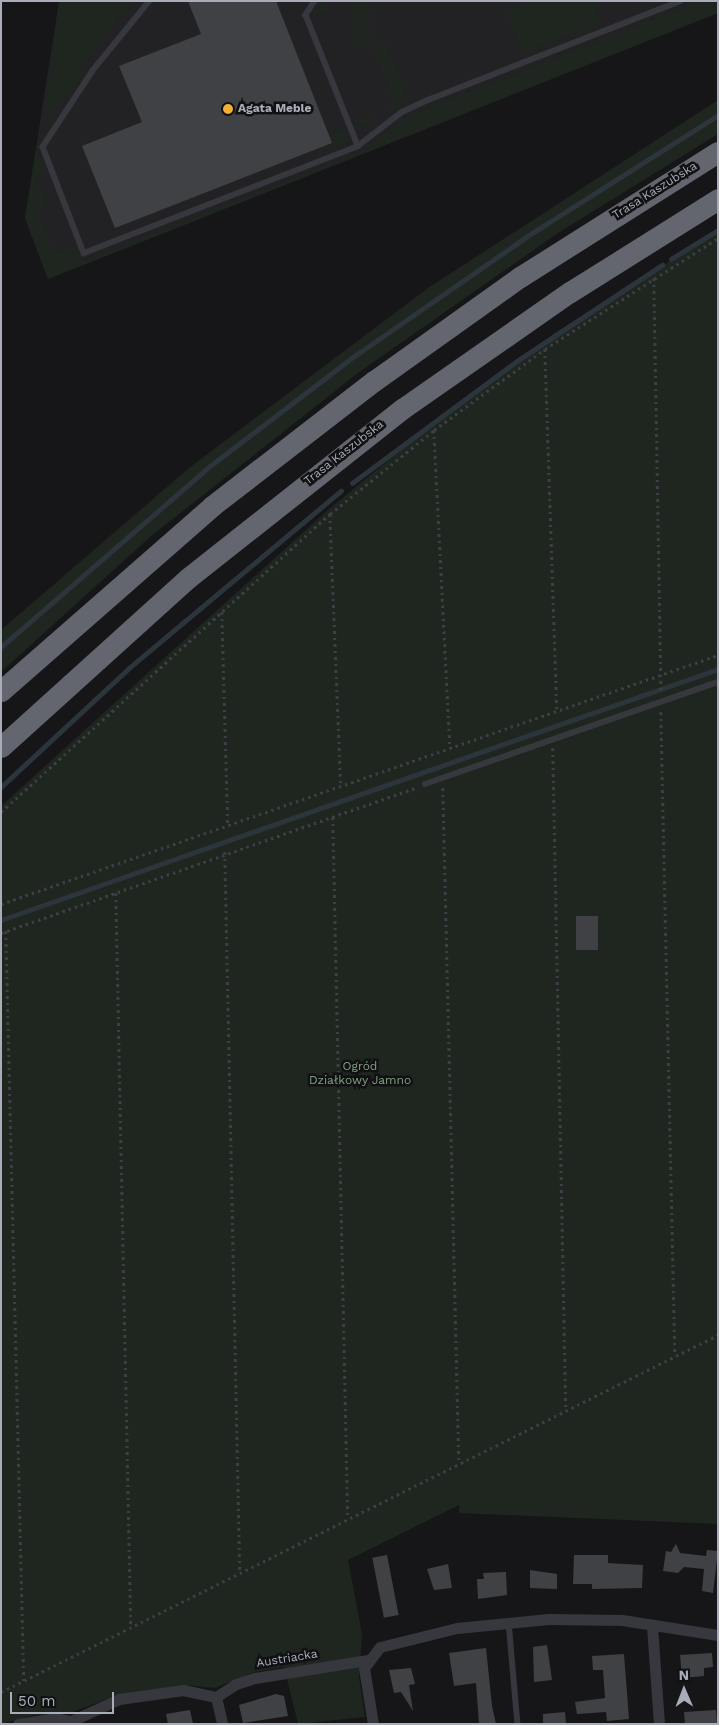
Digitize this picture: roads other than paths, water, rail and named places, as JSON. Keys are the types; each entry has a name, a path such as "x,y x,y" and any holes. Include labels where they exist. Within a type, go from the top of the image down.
{"highway":[{"name":"Trasa Kaszubska","path":"1,691 161,549 318,423 520,277 718,152"},
{"name":"Trasa Kaszubska","path":"1,747 181,584 394,414 553,303 718,199"}],"street":[{"name":"Austriacka","path":"216,1697 255,1678 367,1660 380,1647 457,1628 509,1622 622,1620 718,1635"},
{"path":"652,1626 659,1724"},
{"path":"367,1660 364,1677 373,1724"},
{"path":"18,1724 55,1718 72,1722 119,1699 183,1690 216,1697 222,1724"}],"lane":[{"path":"150,1 93,71 43,147 84,252 358,146 402,112 428,100 680,1"},
{"path":"315,1 306,15 358,146"},
{"path":"425,784 718,682"},
{"path":"509,1622 518,1724"}],"waterway":[{"path":"1,647 210,466 353,357 526,237 718,115"},
{"path":"671,259 718,230"},
{"path":"352,483 517,361 662,265"},
{"path":"1,787 129,668 341,491"},
{"path":"1,920 718,669"}],"place":[{"name":"Agata Meble","path":"228,109"}],"park label":[{"name":"Ogród Działkowy Jamno","path":"360,1074"}]}
